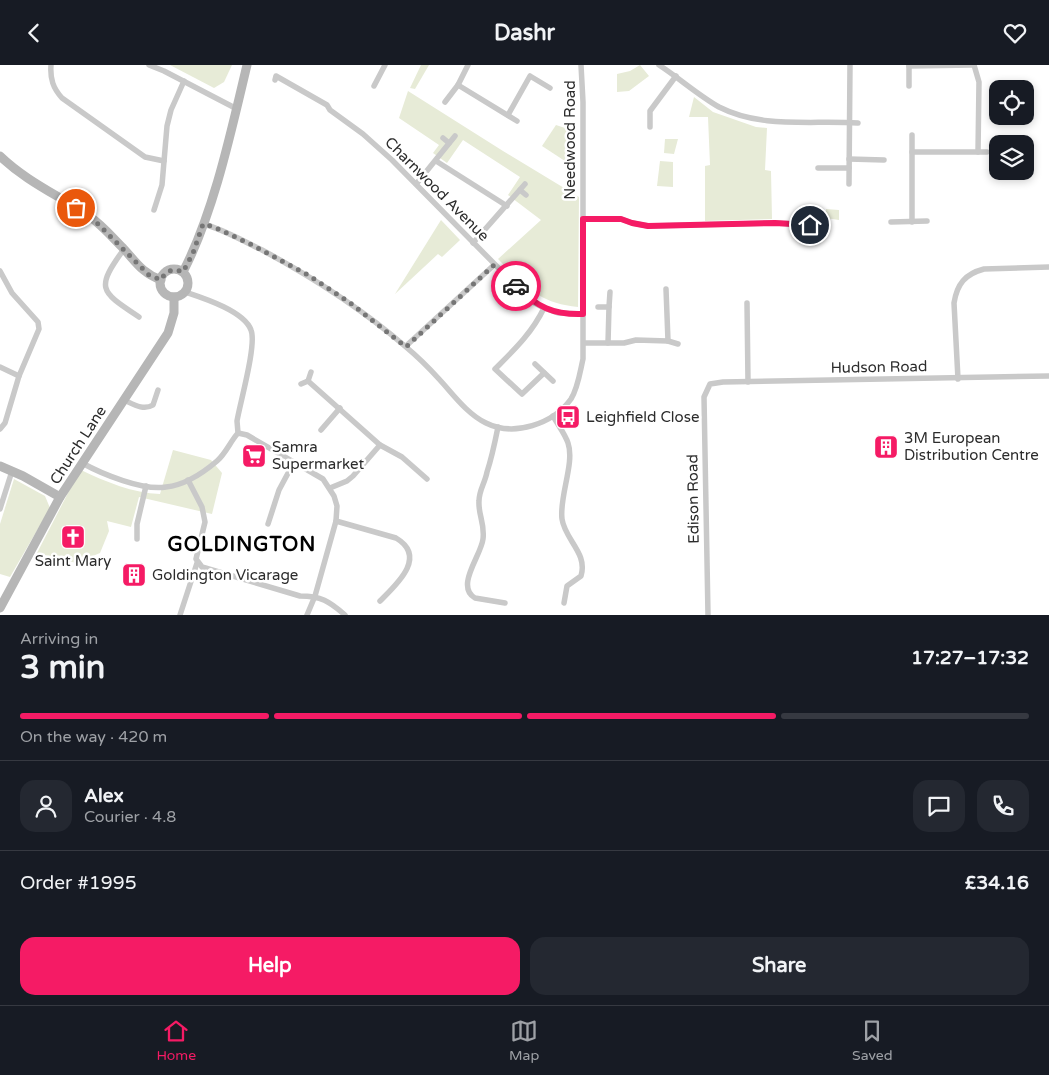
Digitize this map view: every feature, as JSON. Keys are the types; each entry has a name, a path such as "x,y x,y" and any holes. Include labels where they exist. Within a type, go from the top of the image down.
{"street":[{"path":"51,65 52,81 56,91 62,98 145,157 164,161"},
{"path":"148,65 184,81 236,109"},
{"path":"183,272 193,253 203,224 224,155 247,65"},
{"path":"374,86 386,65"},
{"path":"445,102 458,85 468,65"},
{"name":"Needwood Road","path":"203,224 214,227 250,244 308,275 349,302 406,347 467,409 482,421 498,427 528,427 541,423 571,399 580,373 584,343 581,65"},
{"path":"659,65 669,67 676,76 718,106 750,119 779,122 858,123"},
{"path":"850,65 849,168 851,180"},
{"path":"909,86 909,66 974,65 979,82 978,152"},
{"name":"Charnwood Avenue","path":"275,80 276,76 327,105 330,110 363,134 417,183 494,265 531,301 558,313 583,314"},
{"path":"508,115 530,76 550,88"},
{"path":"650,127 650,111 676,76"},
{"path":"154,210 162,185 167,126 171,109 184,81"},
{"path":"458,85 517,121"},
{"path":"912,135 912,222"},
{"path":"417,183 455,136"},
{"path":"443,138 449,143"},
{"path":"912,152 986,153"},
{"path":"0,156 12,168 30,181 91,217 149,275 161,280"},
{"path":"849,159 884,160"},
{"path":"436,161 506,206"},
{"path":"818,167 849,168"},
{"path":"473,243 525,184"},
{"path":"520,190 526,195"},
{"path":"583,219 621,219 648,226 775,223 810,225"},
{"path":"891,222 927,221"},
{"path":"124,249 107,274 105,288 108,295 139,317"},
{"path":"406,347 494,265"},
{"path":"958,379 954,303 960,283 974,271 984,269 1049,267"},
{"path":"176,270 183,272 187,277 188,284 185,292 180,296 174,297 167,295 161,288 161,280 164,274 176,270"},
{"path":"0,271 12,293 38,322 39,329 18,376 5,423 0,429"},
{"path":"666,289 668,341"},
{"path":"82,463 108,476 146,486 165,488 188,481 204,472 218,460 238,433 237,421 252,347 252,330 240,316 185,292"},
{"path":"608,343 610,292"},
{"name":"Church Lane","path":"0,607 60,497 168,333 174,313 174,297"},
{"path":"747,303 748,382"},
{"path":"598,307 609,307"},
{"path":"544,308 525,339 495,369 522,394 544,373"},
{"path":"584,343 624,343 636,340 668,341 678,344"},
{"path":"535,363 553,381"},
{"path":"0,367 18,376"},
{"path":"301,384 308,381 311,372"},
{"path":"1049,376 1049,381"},
{"name":"Hudson Road","path":"710,384 716,382 1049,376"},
{"path":"308,381 380,445 402,457 427,479"},
{"name":"Edison Road","path":"708,615 704,397 710,384"},
{"path":"124,400 144,408 149,408 153,405 158,390"},
{"path":"321,430 340,409"},
{"path":"552,416 568,442 570,452 562,521 582,556 583,563 581,576 567,586 564,603"},
{"path":"498,427 487,475 480,491 478,503 484,524 482,549 472,566 468,591 471,596 476,598 505,603"},
{"path":"238,433 247,435 323,479 330,488 337,506 336,521 307,615"},
{"path":"330,488 347,481 353,476 380,445"},
{"path":"268,524 280,490 294,462"},
{"path":"0,466 60,497"},
{"path":"0,509 12,471"},
{"path":"180,615 197,563 196,559 205,522 202,507 188,481"},
{"path":"137,539 136,524 146,486"},
{"path":"336,521 396,539 403,542 407,548 410,555 406,570 380,601"},
{"path":"197,563 202,567 223,574 300,595 314,596 325,600 345,615"}],"green space":[{"path":"170,65 232,65 224,82 214,88"},
{"path":"421,65 429,65 415,89 410,88"},
{"path":"640,65 649,76 629,91 617,92 617,74 630,71"},
{"path":"408,91 579,197 578,307 553,302 533,292 498,259 541,220 508,195 520,177 463,140 447,163 433,153 439,145 399,118"},
{"path":"694,97 713,112 756,127 767,128 765,170 771,171 772,219 705,221 705,166 710,165 708,117 689,117"},
{"path":"556,125 574,131 575,164 568,163 542,146"},
{"path":"665,139 678,139 674,154 664,153"},
{"path":"660,161 673,162 673,187 657,186"},
{"path":"826,209 839,210 839,220 826,218"},
{"path":"441,220 460,240 442,257 438,254 395,294"},
{"path":"173,450 211,460 222,473 212,514 139,497 131,527 107,521 109,531 100,553 76,563 37,553 81,470 120,486 140,492 160,494"},
{"path":"14,479 45,496 50,508 10,577 0,574 0,524"}],"way so far":[{"path":"76,208 91,217 149,275 161,280 164,274 169,271 183,272 193,253 203,224 214,227 308,275 378,323 406,347 494,265 516,286"}],"place":[{"name":"Leighfield Close","path":"568,417"},
{"name":"3M European Distribution Centre","path":"886,447"},
{"name":"Samra Supermarket","path":"254,456"},
{"name":"Saint Mary","path":"73,537"},
{"name":"Goldington Vicarage","path":"134,575"}],"district":[{"name":"GOLDINGTON","path":"242,545"}],"route":[{"path":"516,286 531,301 544,308 558,313 583,314 583,219 621,219 648,226 775,223 810,225"}]}
